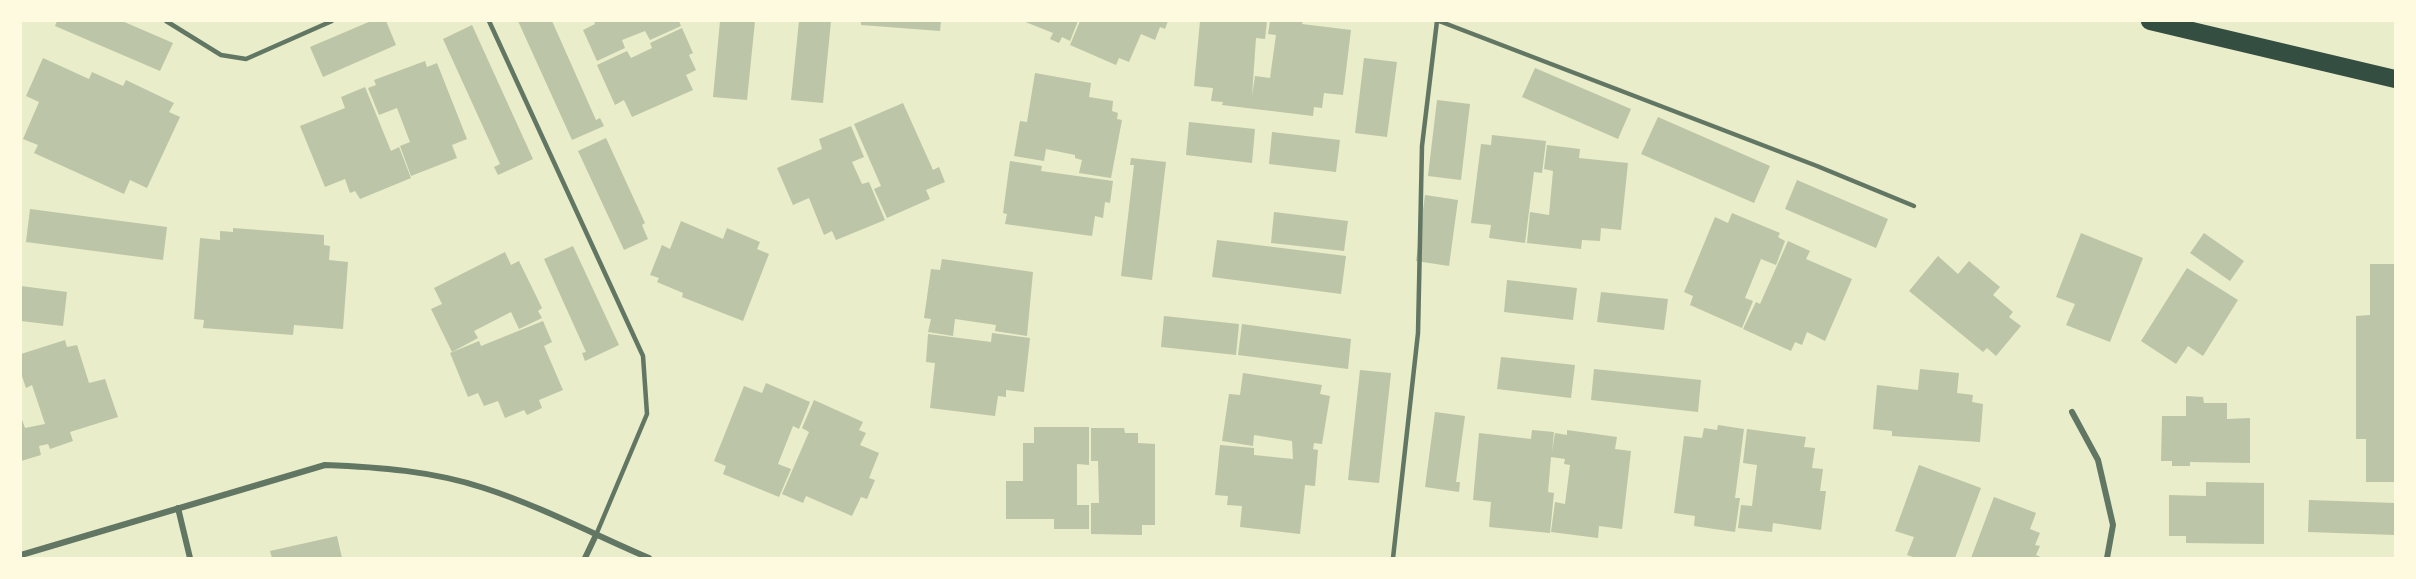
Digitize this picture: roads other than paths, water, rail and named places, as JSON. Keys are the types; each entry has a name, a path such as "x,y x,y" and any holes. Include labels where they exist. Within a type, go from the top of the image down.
{"highway":[{"path":"2150,21 2395,79"}],"street":[{"path":"2072,412 2098,460 2113,525 2107,558"},
{"path":"21,555 325,465 377,467 436,475 484,488 649,558"},
{"path":"178,508 189,558"},
{"path":"585,558 596,535"}],"lane":[{"path":"166,21 221,55 246,58 332,21"},
{"path":"489,21 643,356 647,414 596,535"},
{"path":"1393,558 1418,333 1422,146 1438,21 1806,162 1914,206"}]}
